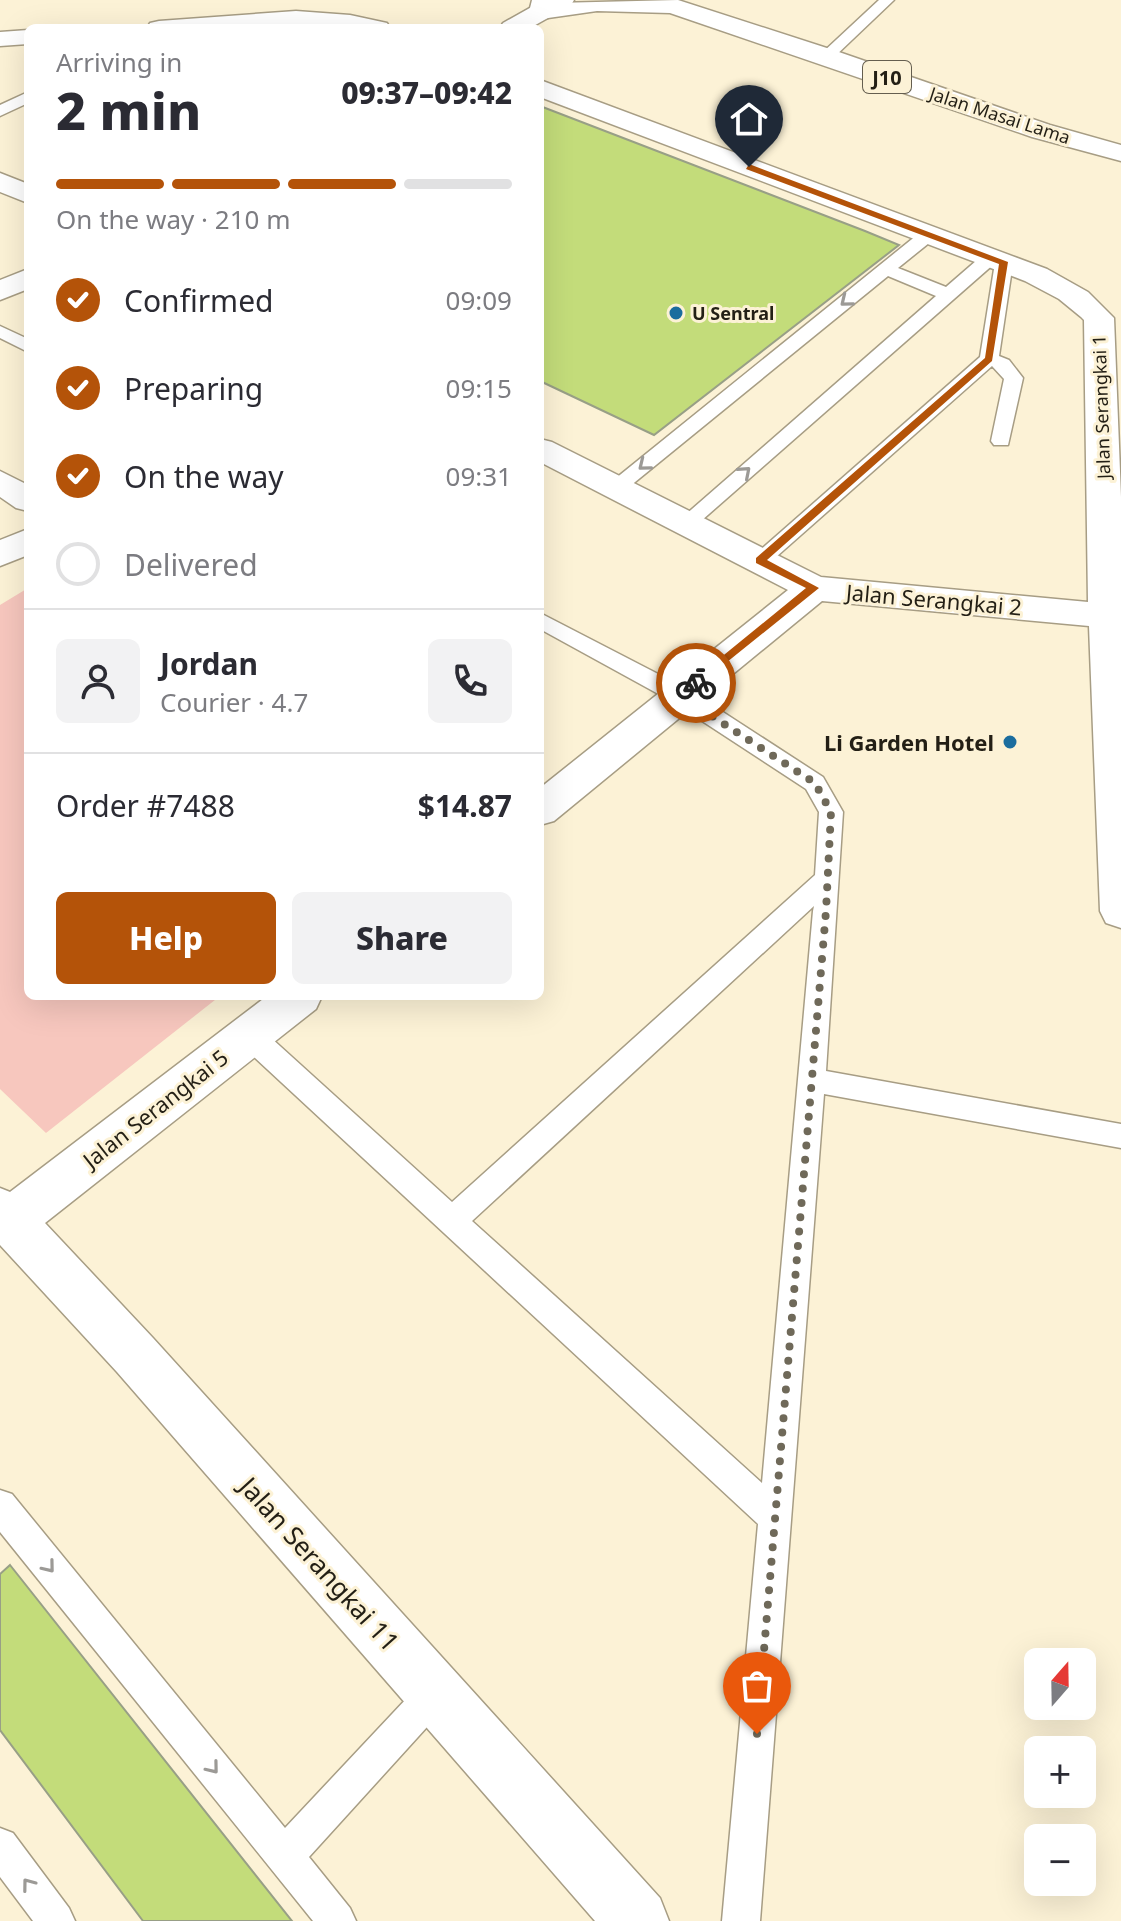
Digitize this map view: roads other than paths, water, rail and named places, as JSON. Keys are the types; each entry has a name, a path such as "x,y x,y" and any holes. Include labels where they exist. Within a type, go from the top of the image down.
{"street":[{"name":"Jalan Masai Lama","path":"549,4 662,3 1115,155"},
{"path":"518,24 549,4"},
{"path":"220,24 309,17 362,24"},
{"path":"0,39 24,37"},
{"name":"Jalan Serangkai 1","path":"544,90 1064,286 1083,300 1099,318 1114,616 1121,911"},
{"path":"0,181 24,193"},
{"path":"0,291 24,280"},
{"name":"Jalan Serangkai 2","path":"544,451 814,588 1114,616"},
{"path":"0,482 24,497"},
{"path":"0,555 24,542"},
{"path":"544,806 814,588"},
{"name":"Jalan Serangkai 5","path":"5,1215 295,1000"},
{"name":"Jalan Serangkai 11","path":"5,1215 135,1355 637,1921"}],"lane":[{"path":"827,56 887,0"},
{"path":"0,111 24,99"},
{"path":"617,487 928,235"},
{"path":"686,523 948,294 997,260"},
{"path":"760,560 989,359 997,260"},
{"path":"886,269 948,294"},
{"path":"0,331 24,344"},
{"path":"989,359 1002,364 1014,378 1001,441"},
{"path":"544,622 681,696 815,783 831,812 812,1080 741,1921"},
{"path":"452,1221 828,878"},
{"path":"249,1035 775,1517"},
{"path":"812,1080 1121,1136"},
{"path":"4,1520 337,1921"},
{"path":"285,1856 435,1693"},
{"path":"0,1846 56,1921"}],"place":[{"name":"U Sentral","path":"676,313"},
{"name":"Li Garden Hotel","path":"1010,742"}]}
